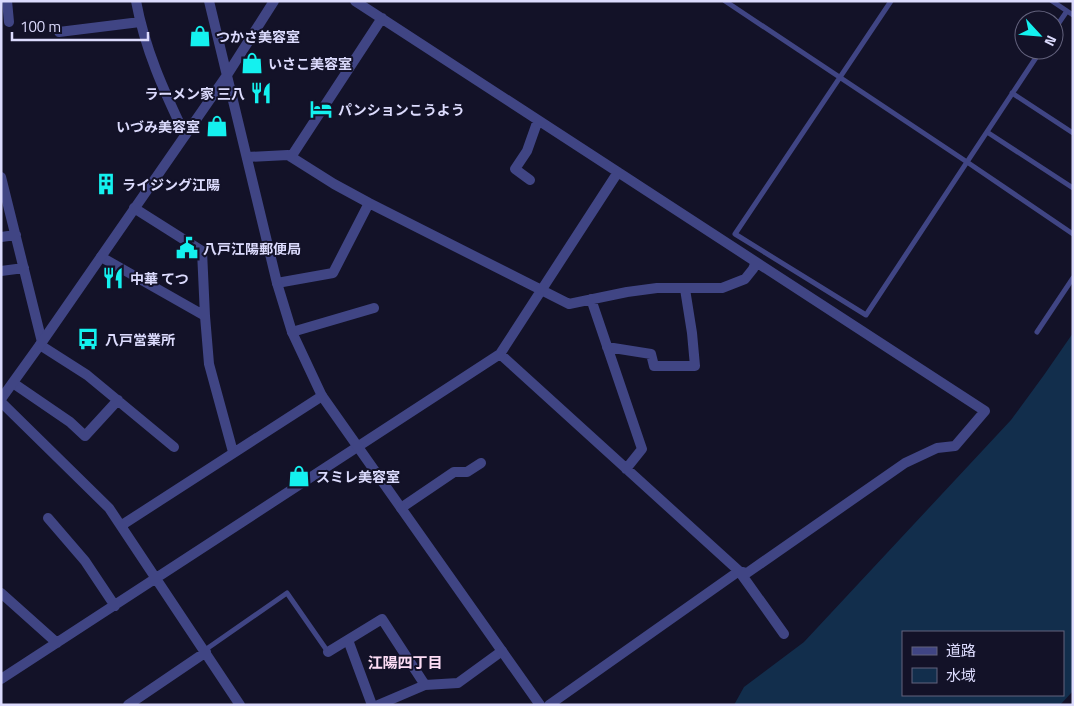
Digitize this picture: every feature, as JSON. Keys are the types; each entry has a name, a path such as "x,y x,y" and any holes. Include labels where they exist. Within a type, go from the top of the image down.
{"street":[{"path":"7,1 9,22"},
{"path":"136,1 154,70 184,135"},
{"path":"209,1 277,283 292,332 322,396 540,705"},
{"path":"240,705 109,508 1,401 227,75 274,1"},
{"path":"355,1 985,411 955,446 938,448 906,463 746,574 739,572"},
{"path":"291,157 382,18"},
{"path":"59,32 140,22"},
{"path":"530,180 515,169 527,151 538,120"},
{"path":"247,157 288,155 369,203 569,304 657,288 722,288 745,279 756,262"},
{"path":"1,680 500,354 618,172"},
{"path":"1,178 5,207 16,236 41,344 86,375 174,446"},
{"path":"277,283 333,273 369,203"},
{"path":"134,208 202,251 209,364 234,452"},
{"path":"1,237 16,236"},
{"path":"101,257 205,316"},
{"path":"1,271 24,268"},
{"path":"607,348 651,354 654,366 695,366 685,288"},
{"path":"591,299 642,449 626,468"},
{"path":"292,332 374,308"},
{"path":"500,354 739,572 784,634"},
{"path":"14,383 70,422 85,436 118,400"},
{"path":"122,525 322,396"},
{"path":"401,508 454,472 467,472 481,463"},
{"path":"48,518 85,561 115,606"},
{"path":"549,705 739,572"},
{"path":"1,593 58,643"},
{"path":"328,652 382,619 425,685"},
{"path":"348,640 372,705"},
{"path":"128,705 205,651"},
{"path":"378,705 425,685 458,683 502,651"}],"lane":[{"path":"724,1 1073,234"},
{"path":"891,1 735,234 866,315 1034,60"},
{"path":"1055,2 1073,15"},
{"path":"1064,15 1067,11"},
{"path":"1012,94 1073,133"},
{"path":"987,132 1073,188"},
{"path":"1037,332 1073,278"},
{"path":"205,651 287,594 328,652"}],"water":[{"path":"1073,333 1073,691 1060,705 734,705 744,687 804,642 1011,420"}],"place":[{"name":"つかさ美容室","path":"200,36"},
{"name":"いさこ美容室","path":"252,63"},
{"name":"ラーメン家 三八","path":"261,93"},
{"name":"パンションこうよう","path":"321,109"},
{"name":"いづみ美容室","path":"217,126"},
{"name":"ライジング江陽","path":"106,184"},
{"name":"八戸江陽郵便局","path":"187,248"},
{"name":"中華 てつ","path":"113,278"},
{"name":"八戸営業所","path":"88,339"},
{"name":"スミレ美容室","path":"299,476"}],"district":[{"name":"江陽四丁目","path":"405,662"}]}
